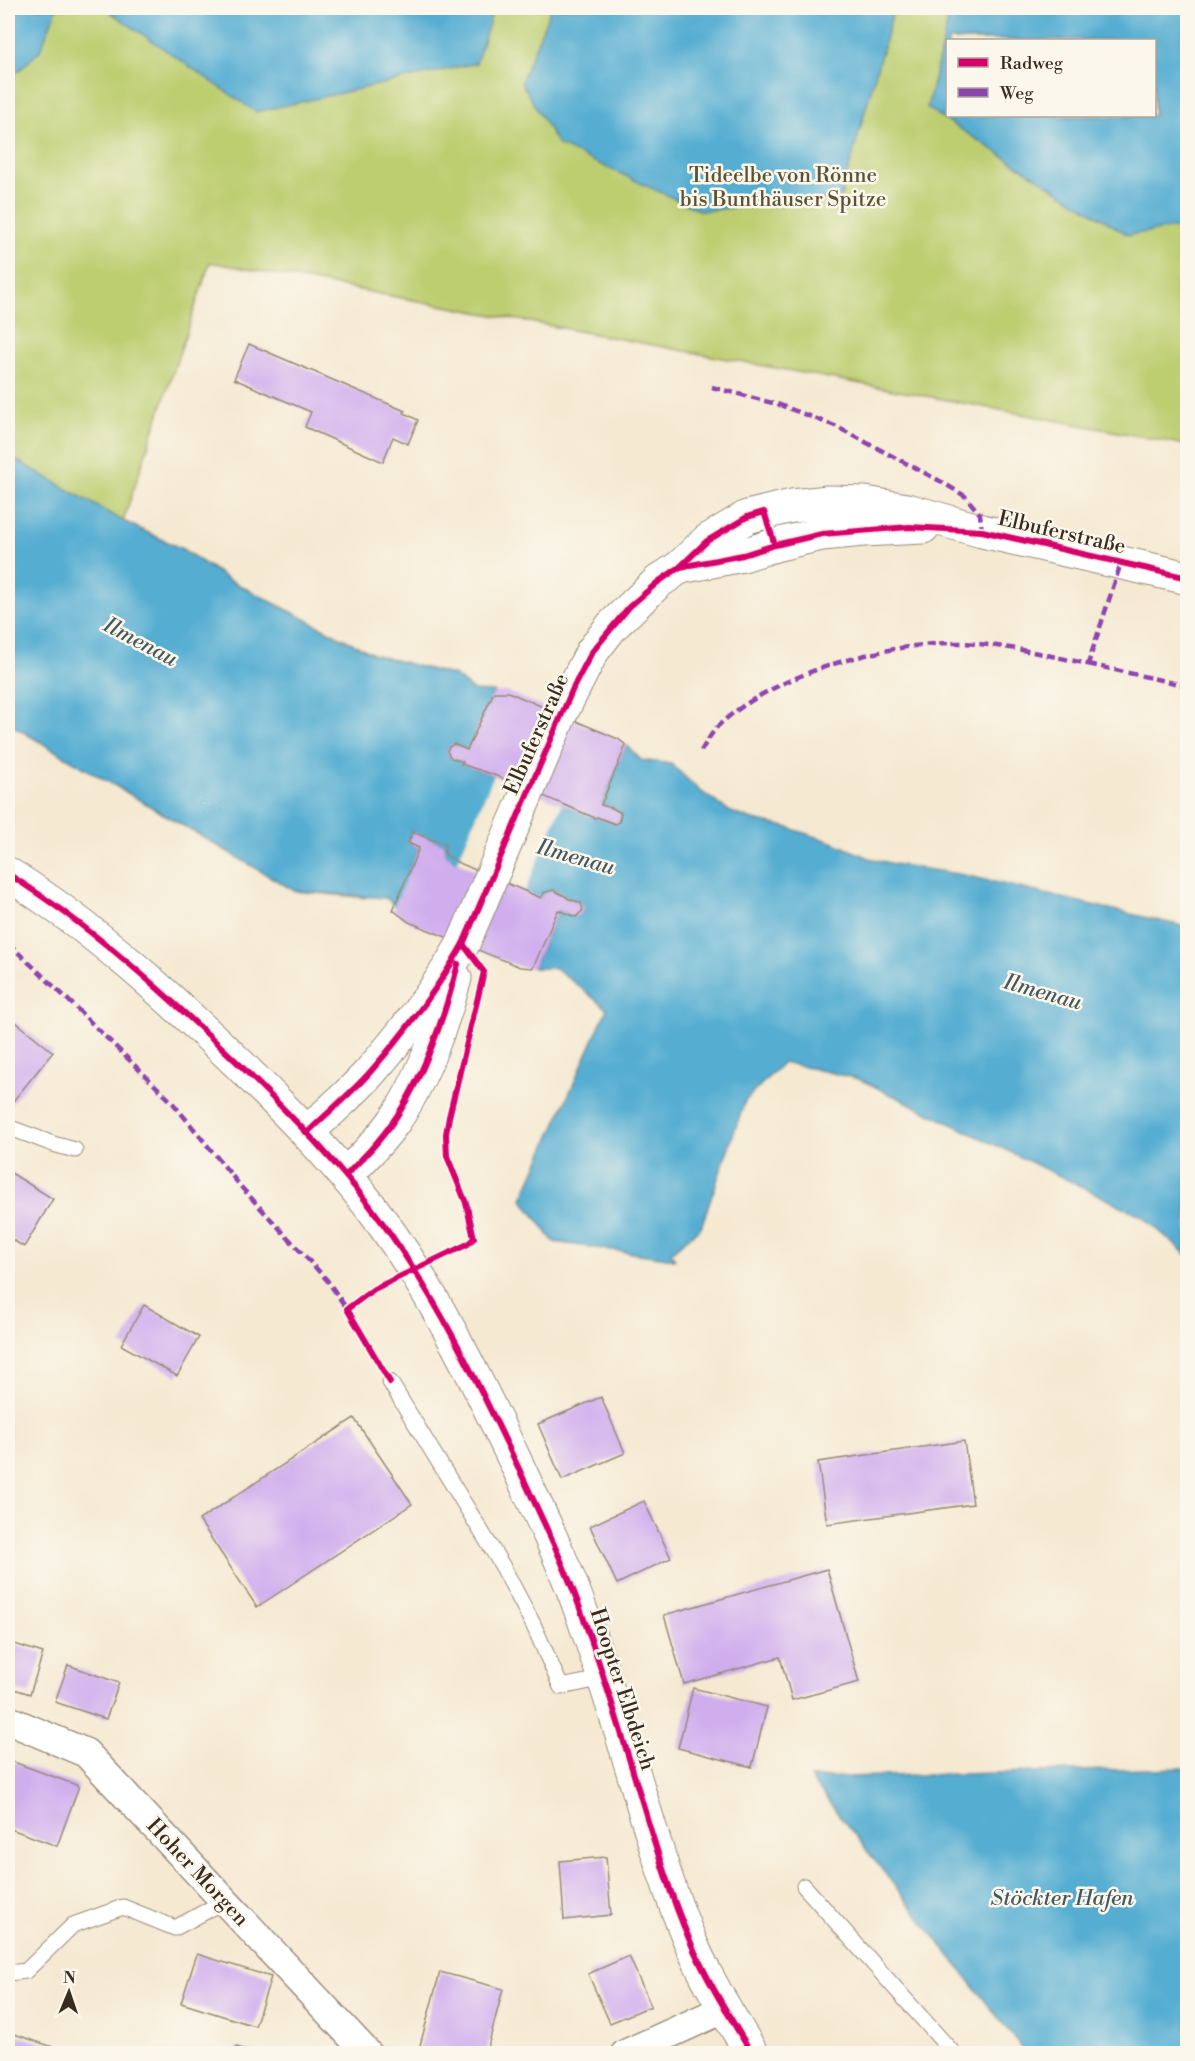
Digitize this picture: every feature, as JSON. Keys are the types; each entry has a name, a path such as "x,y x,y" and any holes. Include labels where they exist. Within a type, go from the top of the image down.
{"street":[{"name":"Elbuferstraße","path":"346,1175 374,1147 394,1121 410,1093 446,1012 464,944 560,715 592,652 612,626 658,582 680,567 743,555 822,534 909,527 982,531 1188,578"},
{"name":"Hoopter Elbdeich","path":"8,874 100,940 185,1012 308,1132 346,1175 396,1243 445,1323 504,1439 581,1608 667,1879 689,1939 724,2009 752,2054"},
{"name":"Elbuferstraße","path":"308,1132 370,1072 418,1014 464,944"},
{"name":"Hoher Morgen","path":"8,1720 86,1753 368,2054"},
{"path":"625,2054 724,2009"}],"lane":[{"path":"8,1127 75,1150"},
{"path":"390,1382 504,1567 561,1687 605,1678"},
{"path":"804,1886 954,2054"},
{"path":"8,1973 26,1971 72,1925 123,1906 175,1928 225,1901"}],"green space":[{"name":"Tideelbe von Rönne bis Bunthäuser Spitze","path":"8,8 1187,8 1187,445 210,262 123,521 182,549 229,580 375,655 455,676 365,898 295,891 8,723"}],"water":[{"path":"8,8 57,8 40,51 8,80"},
{"path":"112,8 494,8 476,63 256,112 110,12"},
{"path":"551,8 894,8 841,197 701,211 558,145 521,82"},
{"path":"951,8 1187,8 1187,226 1128,235 927,108"},
{"name":"Ilmenau","path":"8,455 123,521 182,549 229,580 375,655 455,676 474,691 494,692 467,750 459,745 451,746 447,751 451,758 595,818 615,824 619,822 621,813 601,805 626,745 641,760 671,764 699,790 731,812 832,842 869,858 964,875 1187,927 1187,1255 1142,1216 859,1079 783,1062 745,1101 701,1227 671,1252 675,1259 554,1242 522,1199 607,1009 556,968 533,968 558,910 576,917 583,910 581,903 553,890 543,893 541,898 536,896 457,862 445,854 445,844 412,832 408,843 419,848 396,907 386,898 295,891 8,723"},
{"name":"Stöckter Hafen","path":"1187,1768 1187,2054 1026,2053 810,1778"}],"pier":[{"path":"494,775 562,804 525,891 521,889 519,891 463,868 464,865 457,862"}],"building":[{"path":"249,344 405,411 404,413 418,420 408,444 393,437 383,462 305,427 311,412 234,379"},
{"path":"494,692 508,692 618,739 626,745 601,805 621,813 619,822 615,824 595,818 451,758 447,751 454,744 467,750"},
{"path":"412,832 445,844 445,854 457,862 541,898 543,893 553,890 581,903 583,910 576,917 558,910 533,968 520,967 409,922 393,910 419,848 408,843"},
{"path":"16,1022 53,1052 10,1105 8,1103 8,1033"},
{"path":"8,1171 53,1199 24,1247 8,1237"},
{"path":"144,1305 199,1337 177,1376 121,1345"},
{"path":"601,1397 625,1453 562,1480 538,1424"},
{"path":"354,1418 412,1504 257,1607 199,1520"},
{"path":"964,1441 973,1504 827,1524 818,1462"},
{"path":"644,1501 671,1558 617,1584 590,1526"},
{"path":"827,1569 859,1682 792,1700 780,1657 684,1684 664,1615"},
{"path":"8,1642 43,1653 30,1694 8,1687"},
{"path":"68,1665 119,1683 106,1719 55,1702"},
{"path":"693,1688 767,1707 752,1767 678,1748"},
{"path":"8,1760 79,1786 57,1846 8,1828"},
{"path":"606,1857 611,1915 564,1920 560,1861"},
{"path":"197,1954 271,1977 255,2026 181,2003"},
{"path":"629,1956 651,2006 610,2023 588,1974"},
{"path":"440,1972 503,1989 486,2054 434,2054 419,2049"},
{"path":"8,2032 59,2049 58,2054 8,2054"},
{"path":"236,2047 257,2053 257,2054 234,2054"}],"marked path":[{"path":"712,387 780,405 835,426 940,481 965,496 980,514 982,531"},
{"path":"701,751 719,725 741,707 767,692 826,666 889,650 948,643 983,644 1088,664 1121,563"},
{"path":"1088,664 1188,686"},
{"path":"8,943 172,1102 242,1188 327,1280 349,1312"}],"cycle path":[{"path":"308,1132 371,1071 409,1025 443,978 463,944 574,686 592,652 629,607 680,567 707,541 747,517 764,512 775,545"},
{"path":"680,567 743,555 822,534 909,527 982,531 1188,578"},
{"path":"8,874 70,916 129,963 240,1065 351,1182 404,1254 440,1313 489,1406 560,1559 599,1661 659,1857 677,1908 704,1970 752,2054"},
{"path":"390,1382 347,1309 374,1289 468,1244 474,1238 466,1203 447,1156 446,1134 484,972 463,944"},
{"path":"346,1175 387,1130 414,1087 440,1025 458,964"}]}
